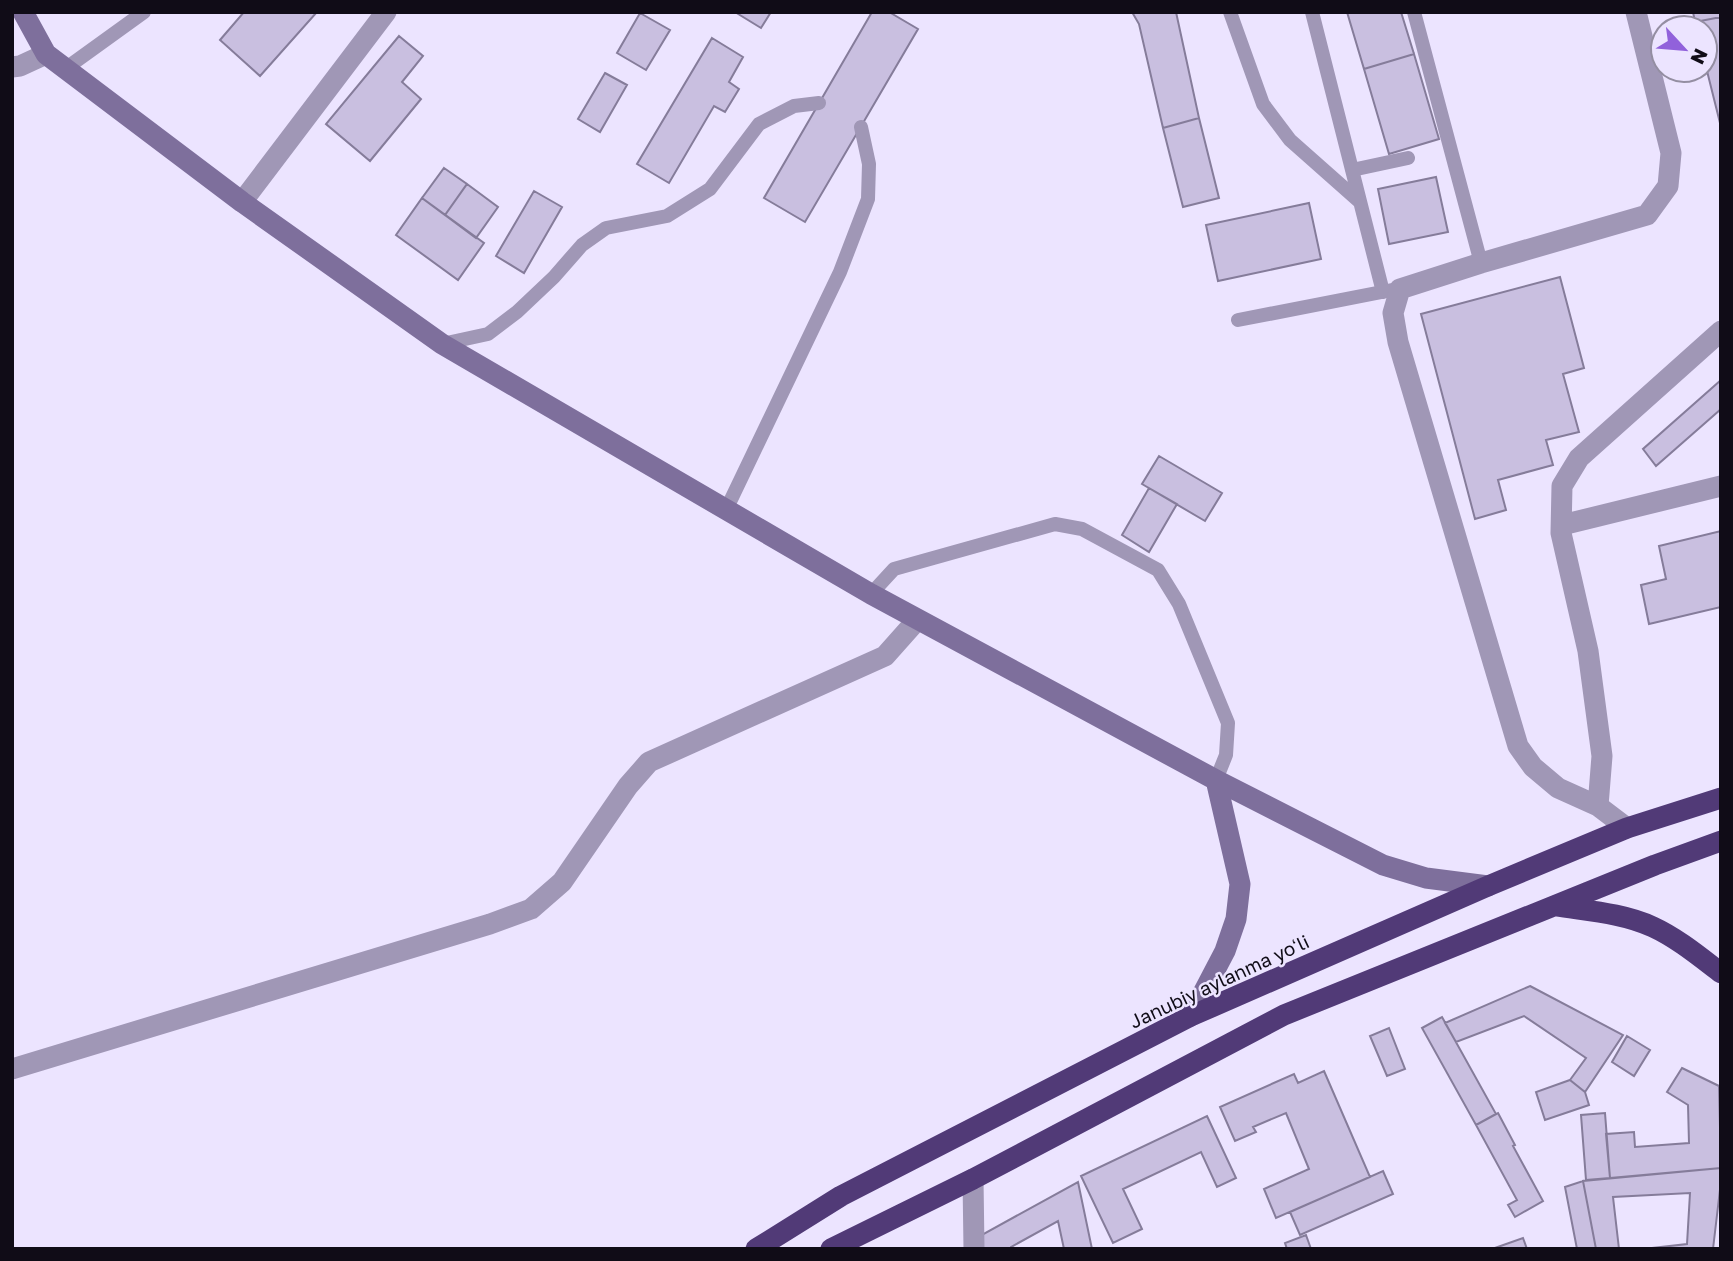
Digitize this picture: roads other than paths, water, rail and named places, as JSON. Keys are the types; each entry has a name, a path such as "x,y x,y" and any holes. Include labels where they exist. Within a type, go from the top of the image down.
{"highway":[{"name":"Janubiy aylanma yoʻli","path":"756,1249 841,1196 1191,1016 1627,828 1721,798"},
{"path":"831,1249 973,1180 1284,1015 1721,841"},
{"path":"1554,906 1616,915 1653,927 1691,950 1721,973"}],"main road":[{"path":"23,12 47,54 65,69 242,202 442,344 917,620 1216,780 1382,866 1426,878 1488,886"},
{"path":"1191,1016 1225,951 1236,919 1240,884 1216,780"}],"street":[{"path":"242,202 386,12"},
{"path":"1627,828 1598,806 1558,788 1532,767 1518,746 1398,342 1392,290 1647,215 1668,186 1671,152 1636,12"},
{"path":"12,67 47,54"},
{"path":"1598,806 1602,756 1588,651 1561,533 1562,486 1579,458 1721,331"},
{"path":"1562,525 1721,486"},
{"path":"12,1069 490,924 531,909 562,882 628,786 649,762 885,656 917,620"},
{"path":"973,1180 974,1249"}],"lane":[{"path":"65,69 144,12"},
{"path":"1230,12 1262,104 1290,140 1360,201"},
{"path":"1238,320 1392,290 1360,201 1312,12"},
{"path":"1414,12 1481,263"},
{"path":"442,344 488,334 517,312 554,277 582,245 606,228 667,216 710,189 759,124 794,106 819,103"},
{"path":"726,510 840,272 868,199 869,164 861,127"},
{"path":"1352,170 1408,158"},
{"path":"871,594 894,569 1055,524 1082,528 1158,570 1179,604 1228,723 1226,755 1216,780"}]}
